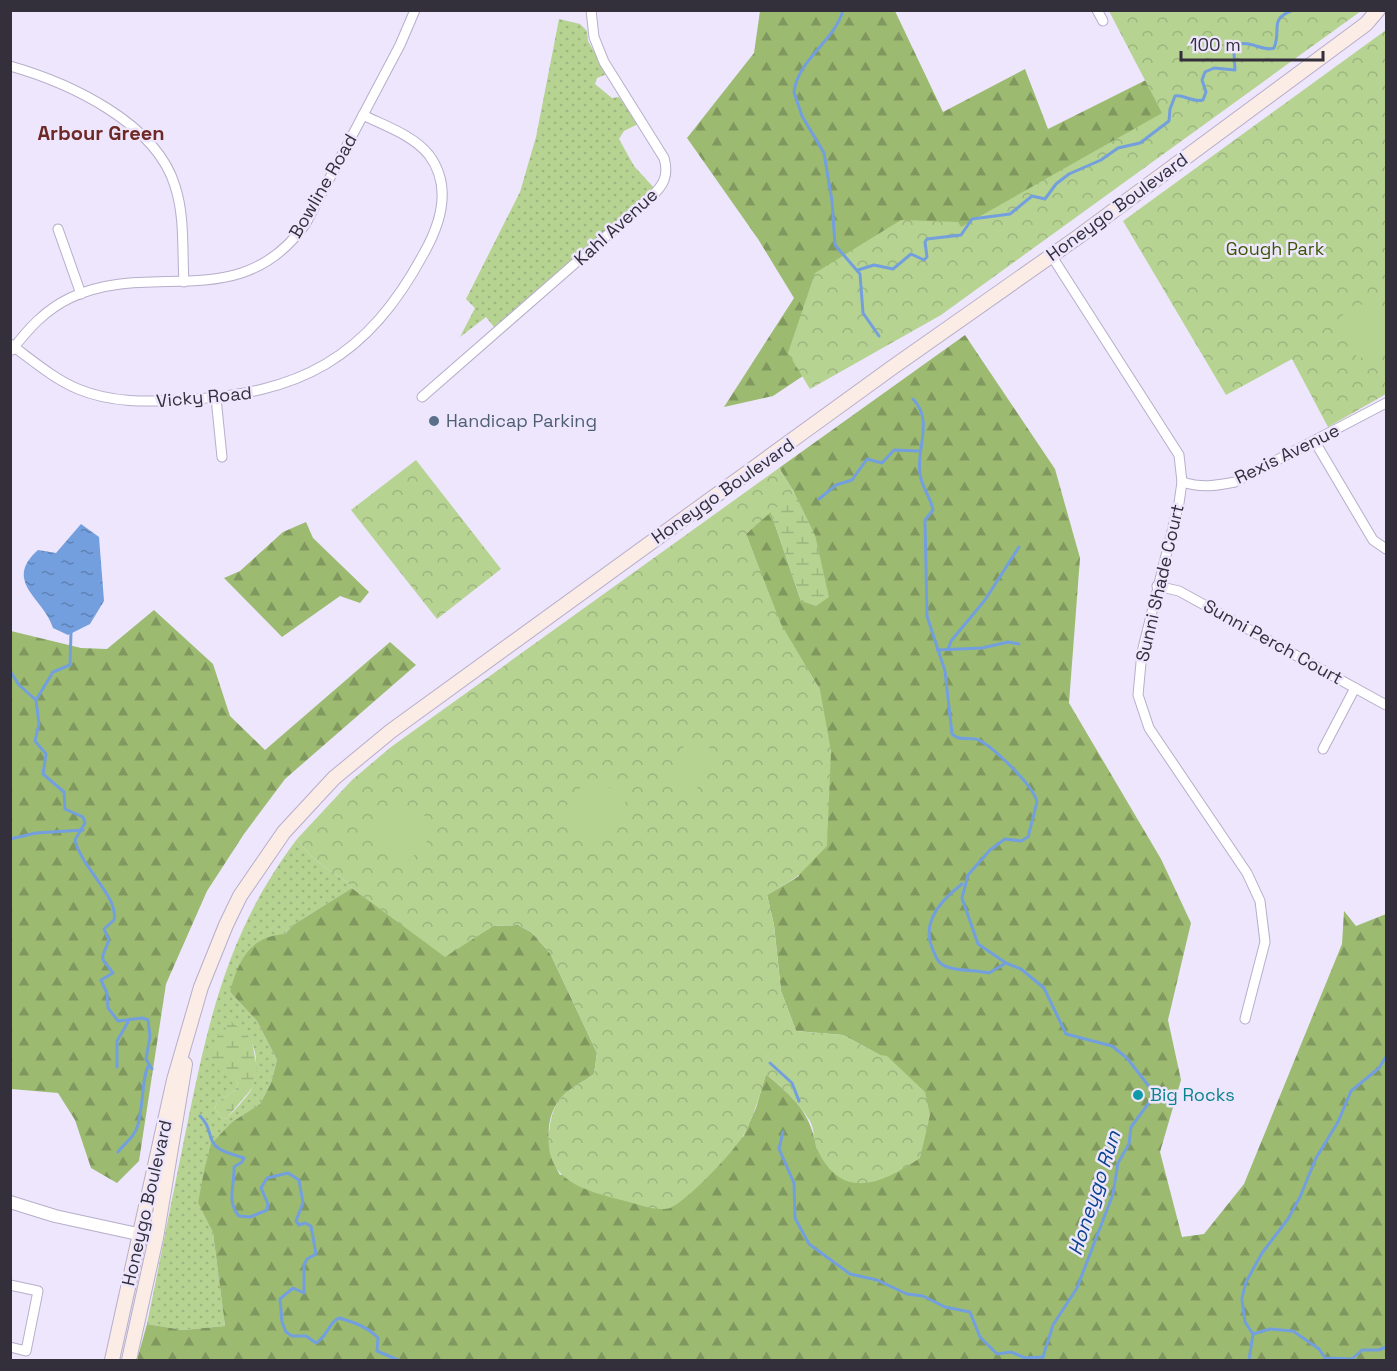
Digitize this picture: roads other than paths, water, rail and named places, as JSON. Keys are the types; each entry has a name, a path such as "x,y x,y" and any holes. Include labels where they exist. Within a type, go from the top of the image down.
{"main road":[{"name":"Honeygo Boulevard","path":"112,1360 174,1080 186,1047 201,987 240,896 284,832 334,778 410,717 1051,255 1366,24 1378,10"},
{"name":"Honeygo Boulevard","path":"1366,24 1386,17"},
{"name":"Honeygo Boulevard","path":"129,1360 156,1238 184,1081 186,1047"}],"street":[{"name":"Bowline Road","path":"12,347 47,311 81,294 108,287 184,282 237,275 263,264 288,245 306,223 400,45 415,10"},
{"name":"Kahl Avenue","path":"422,397 651,197 666,178 667,169 664,158 604,63 594,37 591,10"},
{"path":"1097,10 1103,21"},
{"path":"10,66 44,77 75,92 130,124 154,145 168,167 176,186 184,282"},
{"name":"Vicky Road","path":"12,347 69,385 98,396 146,402 255,393 288,383 345,350 393,305 433,238 442,198 442,187 434,165 416,142 363,115"},
{"path":"58,229 81,294"},
{"name":"Sunni Shade Court","path":"1051,255 1179,455 1182,482 1142,652 1138,695 1149,728 1247,873 1260,901 1264,948 1245,1019"},
{"path":"216,398 222,457"},
{"name":"Rexis Avenue","path":"1182,482 1205,487 1235,482 1386,403"},
{"path":"1315,442 1373,540 1386,549"},
{"name":"Sunni Perch Court","path":"1157,586 1179,591 1386,705"},
{"path":"1323,749 1355,687"},
{"path":"10,1202 55,1216 156,1238"},
{"path":"10,1285 38,1291 26,1351 10,1347"}],"water":[{"path":"81,524 99,537 104,601 90,624 68,635 53,628 49,618 29,590 24,572 28,561 38,550 56,553"}],"waterway":[{"name":"Honeygo Run","path":"843,10 833,31 802,70 794,92 802,116 824,153 832,201 835,245 860,274 863,313 879,336"},
{"path":"858,270 874,265 893,269 911,254 924,260 927,257 925,242 927,239 961,235 972,219 1010,214 1032,196 1045,199 1056,184 1069,174 1101,160 1118,148 1140,143 1169,121 1170,109 1175,96 1203,100 1206,92 1202,80 1205,72 1214,68 1235,70 1234,53 1240,44 1266,49 1274,48 1278,21 1293,10"},
{"name":"Honeygo Run","path":"913,399 923,417 921,479 933,510 925,520 927,616 945,671 952,734 958,738 979,740 994,751 1021,777 1037,802 1028,837 1021,841 1005,839 990,850 968,875 962,898 978,944 1006,963 1021,969 1044,988 1066,1034 1112,1046 1127,1058 1151,1089 1151,1100 1131,1127 1129,1144 1118,1163 1113,1194 1077,1288 1053,1325 1042,1360"},
{"path":"819,499 836,485 852,480 867,459 882,463 894,450 919,451"},
{"path":"948,650 951,641 985,600 1019,547"},
{"name":"Honeygo Run","path":"71,632 70,665 53,672 36,700 39,724 35,741 46,754 43,774 64,792 65,809 83,817 85,823 75,840 84,861 105,892 114,911 114,920 104,929 109,940 103,958 113,973 101,980 107,993 108,1008 118,1021 142,1018 148,1020 150,1037 146,1059 152,1069"},
{"path":"937,650 982,648 1008,642 1019,644"},
{"path":"10,671 19,685 36,700"},
{"path":"10,839 36,833 83,830"},
{"name":"Honeygo Run","path":"962,884 940,905 931,921 930,940 936,958 947,967 989,973 1006,963"},
{"path":"117,1067 117,1041 128,1022"},
{"path":"1242,1298 1246,1282 1262,1253 1288,1219 1300,1197 1316,1158 1338,1122 1351,1091 1379,1068 1386,1057"},
{"path":"770,1063 792,1083 799,1101"},
{"path":"118,1152 133,1136 139,1123 146,1070 149,1065"},
{"name":"Honeygo Run","path":"200,1116 216,1146 225,1152 244,1158 234,1167 232,1199 239,1216 250,1217 267,1210 268,1204 261,1188 267,1178 288,1173 299,1180 303,1203 296,1221 299,1225 305,1223 311,1226 316,1254 307,1259 304,1265 304,1293 293,1288 280,1299 282,1322 286,1332 292,1336 306,1336 316,1343 339,1318 370,1331 378,1338 377,1351 398,1360"},
{"path":"783,1132 779,1149 794,1183 795,1218 809,1244 850,1274 877,1280 907,1294 923,1296 945,1307 970,1312 980,1337 997,1354 1011,1352 1025,1358 1043,1357"},
{"path":"1242,1300 1245,1322 1253,1334 1249,1360"},
{"path":"1253,1334 1270,1329 1293,1331 1319,1349 1325,1358 1352,1359 1362,1350 1379,1350 1386,1347"}],"place":[{"name":"Handicap Parking","path":"434,421"},
{"name":"Big Rocks","path":"1138,1095"}],"district":[{"name":"Arbour Green","path":"101,133"}],"park label":[{"name":"Gough Park","path":"1275,249"}]}
